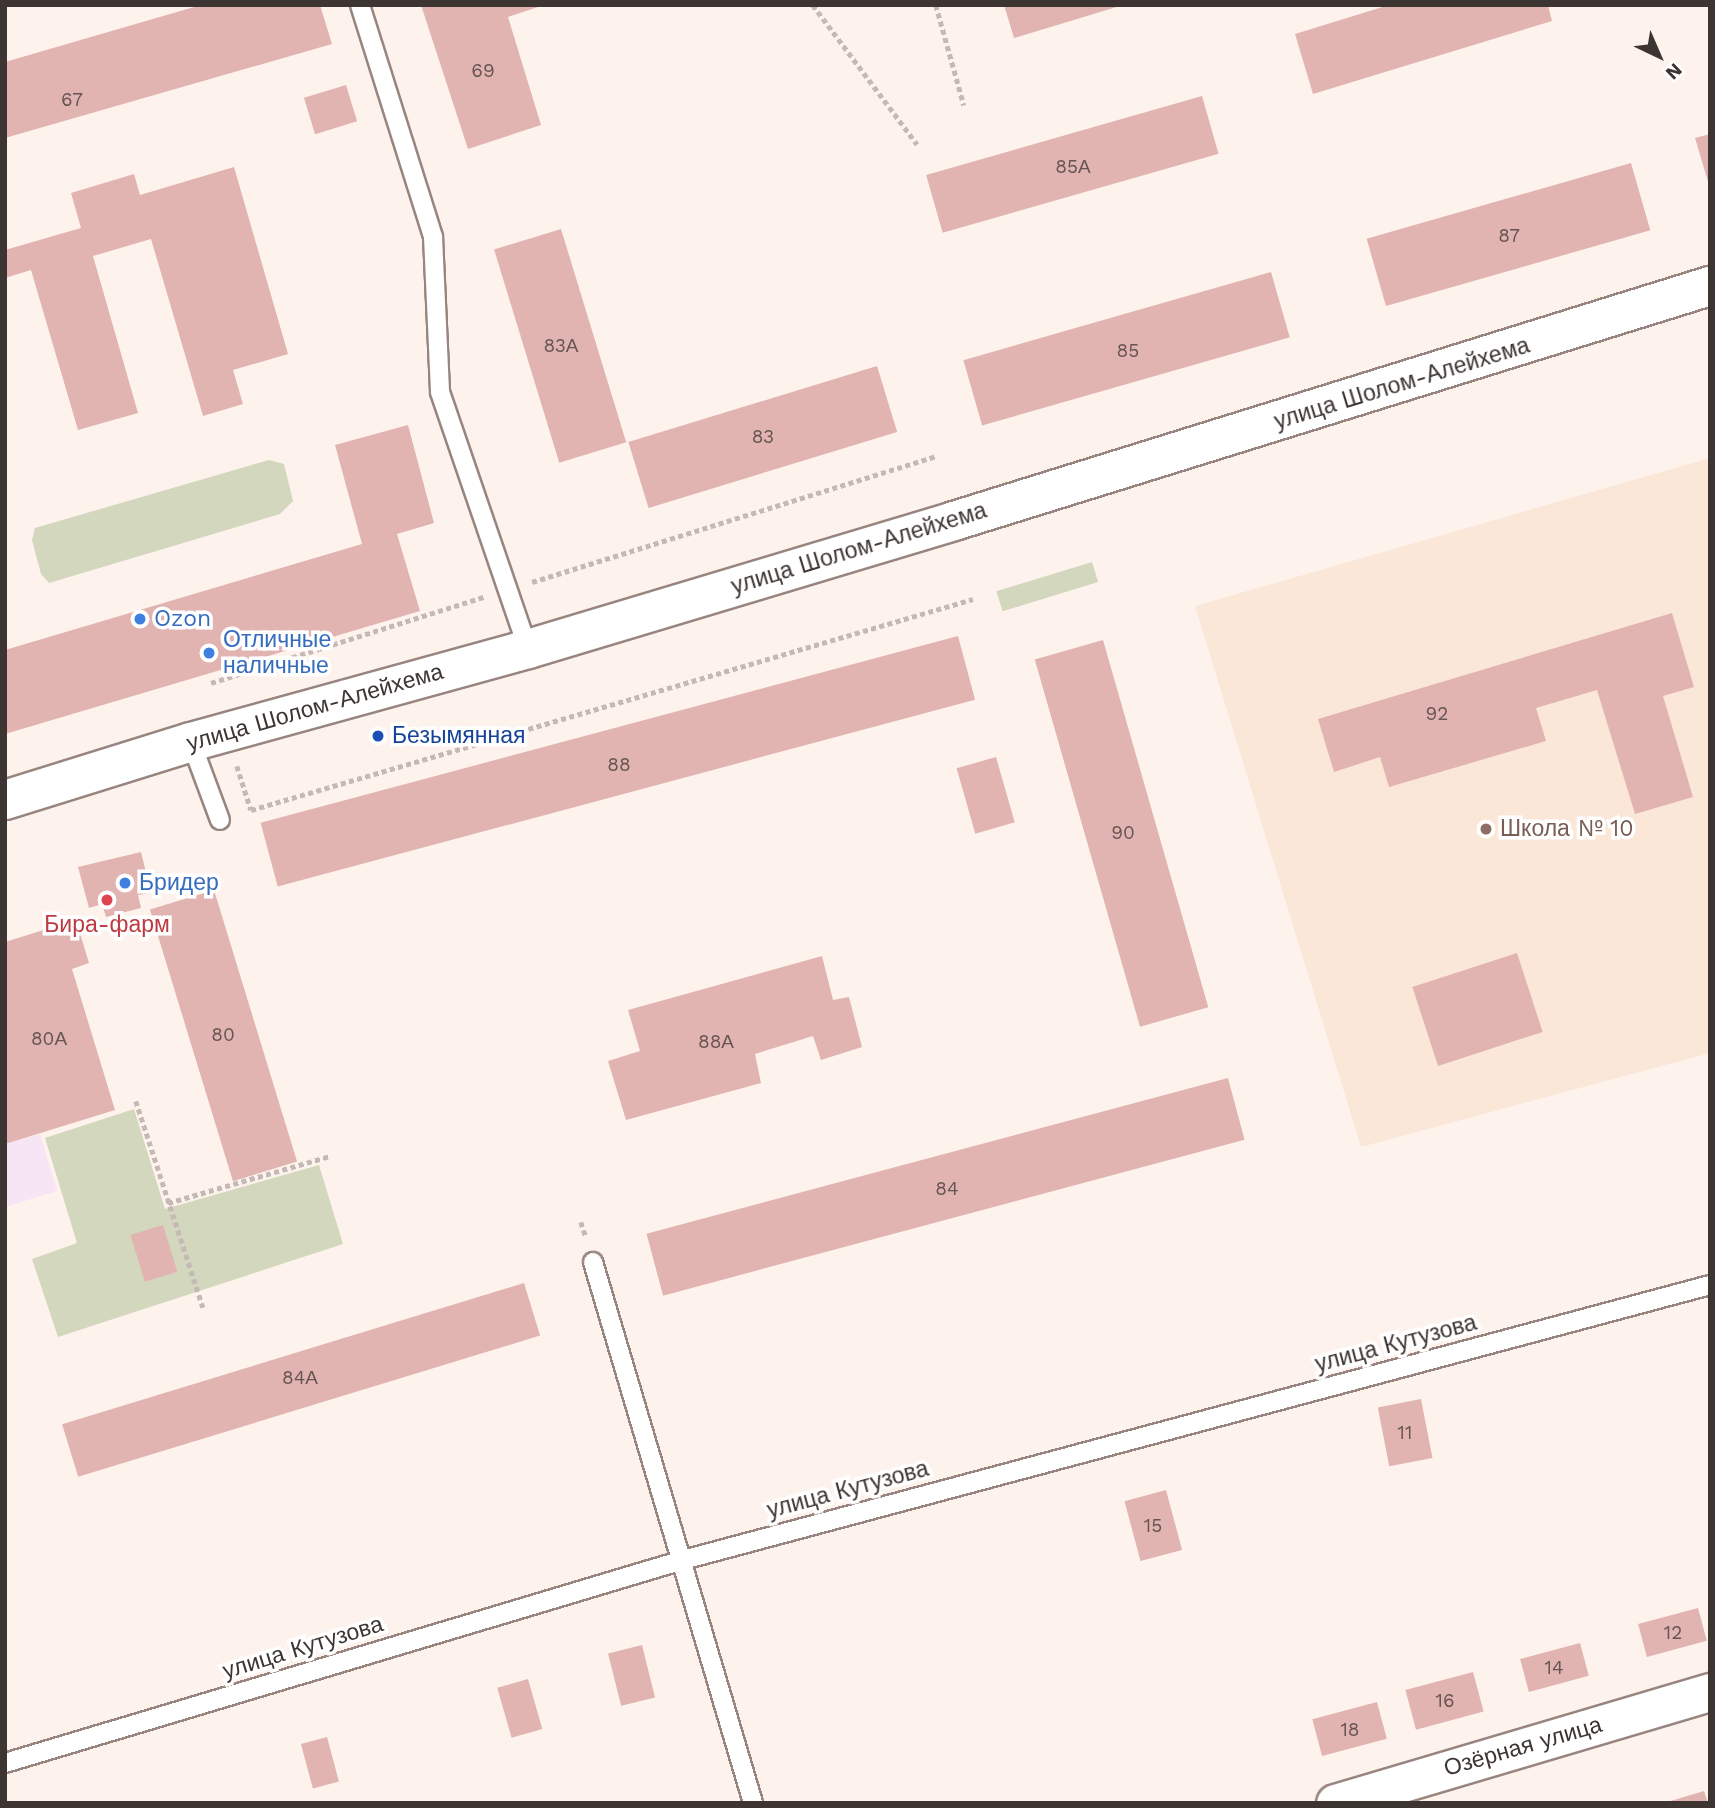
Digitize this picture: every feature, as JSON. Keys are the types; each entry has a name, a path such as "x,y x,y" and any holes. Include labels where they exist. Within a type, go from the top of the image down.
{"main road":[{"name":"улица Шолом-Алейхема","path":"5,800 191,742 528,649 1334,405 1710,286"}],"street":[{"name":"Озёрная улица","path":"1335,1803 1708,1699"}],"lane":[{"path":"360,5 433,237 439,392 528,649"},
{"path":"191,742 220,820"},
{"path":"593,1262 753,1803"},
{"name":"улица Кутузова","path":"5,1763 683,1560 1710,1285"}],"path":[{"path":"813,5 917,144"},
{"path":"936,5 964,105"},
{"path":"211,683 936,456"},
{"path":"251,810 973,598"},
{"path":"136,1101 203,1307"},
{"path":"169,1203 330,1156"}],"shaded area":[{"name":"Школа № 10","path":"1710,458 1710,1053 1361,1147 1195,606"},
{"path":"40,1134 57,1191 5,1207 5,1144"}],"green space":[{"path":"269,460 284,464 293,501 280,514 49,583 41,574 32,540 35,528"},
{"path":"1092,562 1098,582 1003,611 996,591"},
{"path":"134,1109 165,1209 319,1165 343,1244 58,1337 32,1259 77,1243 45,1138"}],"building":[{"path":"201,5 320,5 332,44 5,138 5,62"},
{"path":"421,5 544,5 508,17 541,125 468,149"},
{"path":"1004,5 1120,5 1120,6 1014,38"},
{"path":"1389,5 1548,5 1552,21 1313,94 1295,34"},
{"path":"346,85 357,121 315,134 304,98"},
{"path":"1202,96 1219,154 943,233 926,175"},
{"path":"1710,134 1710,185 1709,185 1695,138"},
{"path":"1631,163 1650,230 1386,306 1367,239"},
{"path":"234,167 288,354 233,370 243,404 203,416 151,239 93,256 138,413 78,430 31,270 5,278 5,250 81,228 71,193 134,174 140,195"},
{"path":"561,229 626,442 559,463 494,249"},
{"path":"1271,272 1290,337 982,426 963,360"},
{"path":"877,366 897,432 649,508 628,442"},
{"path":"408,425 434,523 397,534 420,611 5,734 5,650 362,544 335,445"},
{"path":"1672,613 1694,687 1663,696 1693,797 1635,814 1597,690 1536,708 1546,741 1389,787 1380,757 1334,772 1318,719"},
{"path":"958,636 975,700 278,887 261,823"},
{"path":"1103,640 1208,1007 1140,1027 1035,660"},
{"path":"996,757 1015,822 975,834 957,768"},
{"path":"141,852 151,893 138,895 141,908 106,917 102,904 89,908 78,867"},
{"path":"214,890 297,1162 233,1181 150,910"},
{"path":"76,920 89,963 72,969 115,1110 5,1144 5,942"},
{"path":"1517,953 1543,1032 1438,1066 1412,987"},
{"path":"822,956 833,1000 849,997 862,1047 821,1060 813,1036 755,1054 761,1083 626,1120 608,1061 640,1051 628,1010"},
{"path":"1228,1078 1245,1140 663,1296 647,1234"},
{"path":"163,1225 177,1272 145,1282 130,1235"},
{"path":"524,1283 540,1336 78,1477 62,1424"},
{"path":"1421,1399 1432,1458 1389,1466 1378,1407"},
{"path":"1166,1490 1182,1550 1141,1561 1124,1501"},
{"path":"1698,1608 1707,1641 1647,1657 1638,1624"},
{"path":"1580,1643 1589,1676 1529,1692 1520,1659"},
{"path":"642,1645 655,1697 621,1706 608,1653"},
{"path":"1473,1672 1484,1712 1416,1730 1405,1690"},
{"path":"528,1679 542,1729 512,1738 497,1688"},
{"path":"1377,1702 1387,1739 1322,1756 1312,1719"},
{"path":"327,1737 339,1781 313,1788 301,1744"},
{"path":"1704,1791 1708,1803 1667,1803 1667,1802"}],"place":[{"name":"Ozon","path":"140,619"},
{"name":"Отличные наличные","path":"209,653"},
{"name":"Безымянная","path":"378,736"},
{"name":"Школа № 10","path":"1486,829"},
{"name":"Бридер","path":"125,883"},
{"name":"Бира-фарм","path":"107,900"}]}
